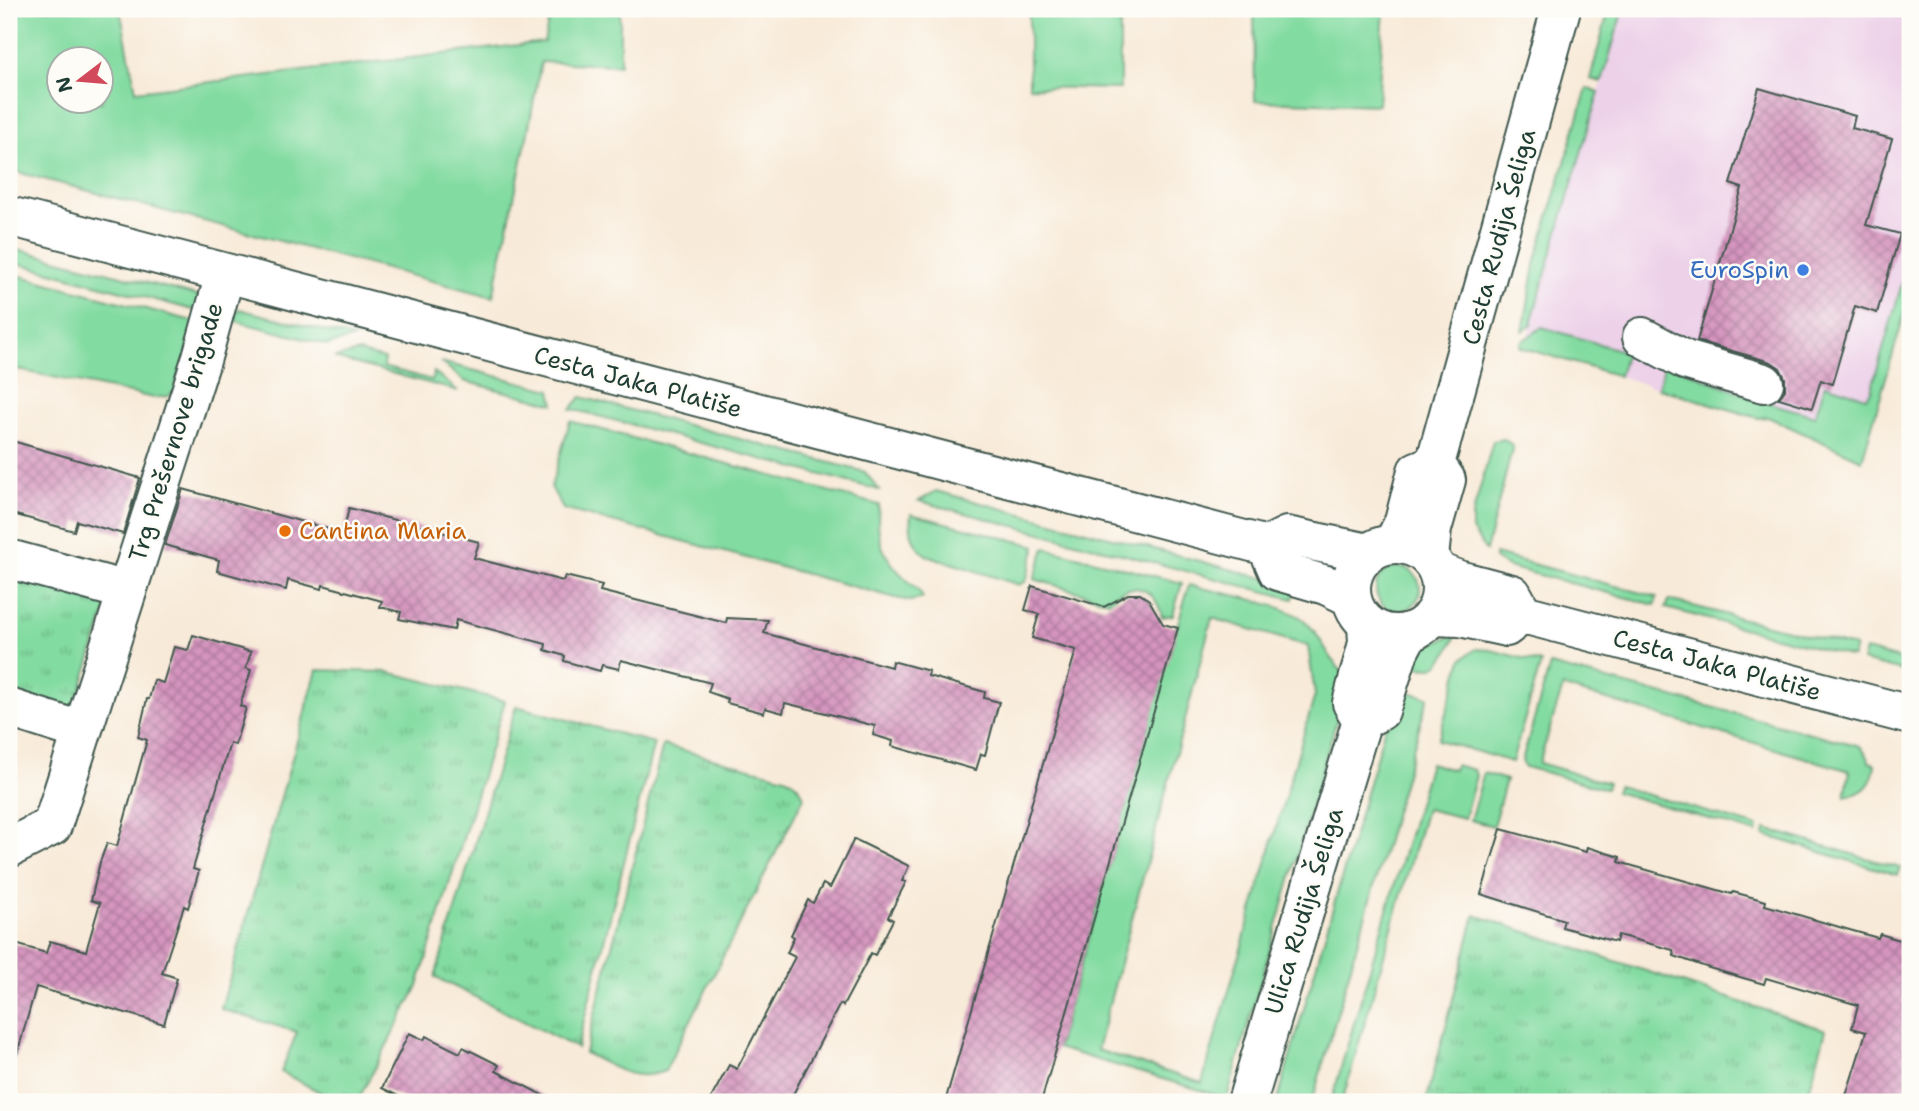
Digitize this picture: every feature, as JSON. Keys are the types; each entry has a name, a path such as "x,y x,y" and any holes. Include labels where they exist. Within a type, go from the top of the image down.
{"street":[{"name":"Cesta Rudija Šeliga","path":"1433,565 1432,529 1446,480 1436,464 1561,9"},
{"name":"Cesta Jaka Platiše","path":"9,216 1268,546 1287,536 1381,548"},
{"name":"Trg Prešernove brigade","path":"9,848 52,825 206,345 225,274"},
{"path":"1642,337 1685,360 1763,383"},
{"path":"1359,610 1351,584 1354,571 1362,559 1381,548 1404,522 1417,471 1436,464"},
{"path":"1268,546 1278,571 1326,585 1386,634 1401,635 1421,624 1438,609 1442,594 1441,579 1433,565"},
{"path":"1381,548 1412,546 1433,565 1459,580 1513,594 1523,614 1506,627 1460,617 1421,624"},
{"name":"Trg Prešernove brigade","path":"9,559 127,591"},
{"name":"Ulica Rudija Šeliga","path":"1359,610 1368,643 1352,703 1362,720"},
{"name":"Cesta Jaka Platiše","path":"1523,614 1910,715"},
{"name":"Ulica Rudija Šeliga","path":"1247,1102 1362,720 1380,711 1399,651 1421,624"},
{"path":"9,708 81,731"}],"shaded area":[{"path":"1623,9 1910,9 1910,295 1862,460 1768,417 1758,418 1524,348"}],"green space":[{"path":"9,9 120,9 136,91 544,42 551,9 620,9 620,65 541,62 493,297 9,170"},
{"path":"1029,9 1120,9 1120,89 1029,87"},
{"path":"1254,9 1384,9 1378,105 1255,101"},
{"path":"1609,9 1623,9 1602,82 1590,79"},
{"path":"1587,88 1599,92 1531,323 1533,324 1523,331 1536,260"},
{"path":"9,247 198,296 203,303 197,311 9,261"},
{"path":"1910,255 1910,295 1862,460 1768,417 1758,418 1658,388 1665,363 1759,400 1815,416 1825,384 1866,397 1871,391"},
{"path":"9,273 200,323 180,386 169,396 154,398 9,368"},
{"path":"239,309 354,338 328,345 231,320"},
{"path":"1542,327 1626,352 1619,376 1520,347 1521,342"},
{"path":"359,352 384,359 383,367 432,380 434,372 458,391 334,358"},
{"path":"441,362 551,390 554,404 464,381"},
{"path":"581,397 865,472 879,490 571,409"},
{"path":"570,421 879,505 878,528 883,548 899,573 923,598 910,601 896,598 563,509 551,487"},
{"path":"1504,439 1513,446 1486,551 1472,530 1472,517 1493,441"},
{"path":"936,491 1297,587 1293,599 919,501"},
{"path":"911,514 1036,546 1026,581 1019,585 926,555 912,537"},
{"path":"1045,548 1182,583 1173,615 1162,617 1154,599 1142,590 1126,590 1109,601 1034,579"},
{"path":"1495,554 1657,597 1655,605 1508,567 1495,559"},
{"path":"1398,567 1414,573 1420,589 1414,605 1398,611 1382,605 1376,589 1382,573"},
{"path":"9,574 109,601 72,717 9,699"},
{"path":"1189,585 1268,604 1296,615 1317,635 1342,672 1349,677 1227,1098 1057,1048","holes":["1212,618 1308,646 1315,695 1202,1083 1097,1050"]},
{"path":"1669,600 1855,647 1852,657 1666,608"},
{"path":"1457,634 1444,658 1434,666 1427,668 1409,662 1430,644"},
{"path":"1476,649 1491,650 1541,663 1512,762 1438,740 1462,659"},
{"path":"1865,650 1910,662 1910,673 1862,661"},
{"path":"1550,665 1860,746 1869,762 1875,764 1872,777 1863,790 1845,796 1850,771 1563,687 1539,763 1608,783 1606,789 1525,767 1522,761"},
{"path":"317,670 388,672 505,701 418,986 357,1102 339,1102 281,1072 297,1032 221,1009"},
{"path":"1396,689 1428,697 1312,1102 1277,1102"},
{"path":"516,706 654,743 577,1048 435,977"},
{"path":"663,745 785,777 797,785 804,797 665,1071 643,1075 624,1072 585,1053"},
{"path":"1430,763 1453,770 1455,765 1474,770 1476,776 1464,818 1426,809 1342,1102 1331,1102"},
{"path":"1484,773 1506,780 1493,826 1470,820"},
{"path":"1618,786 1758,827 1757,833 1616,792"},
{"path":"1766,829 1900,868 1897,875 1764,835"},
{"path":"1475,915 1826,1030 1806,1102 1426,1102"}],"building":[{"name":"EuroSpin","path":"1759,88 1855,116 1852,128 1892,139 1866,225 1900,234 1877,313 1855,306 1832,384 1821,380 1812,408 1779,398 1785,390 1785,378 1780,368 1771,362 1697,341 1742,188 1730,184"},
{"path":"9,440 140,478 123,534 77,521 74,531 9,513"},
{"path":"183,489 343,533 349,508 479,542 474,558 563,581 565,576 602,585 600,591 726,623 727,618 768,620 764,633 891,667 892,661 929,671 928,676 985,692 984,698 999,702 985,755 981,754 976,770 892,746 893,741 873,735 875,726 822,712 785,703 783,713 765,708 764,713 727,703 728,699 708,692 711,683 621,660 619,669 602,665 600,671 564,661 565,656 545,650 546,644 456,620 454,630 399,619 401,612 380,607 382,601 323,585 322,589 288,580 286,590 217,571 219,560 165,545"},
{"path":"1032,586 1104,607 1128,594 1140,594 1149,600 1163,624 1178,628 1041,1102 945,1102 1076,650 1032,638 1039,614 1025,610"},
{"path":"193,635 251,652 246,668 251,670 240,706 246,708 235,745 230,743 193,869 199,871 188,908 184,906 162,973 177,978 164,1024 36,987 16,1058 9,1057 9,942 46,953 50,941 86,951 100,903 91,900 100,862 107,843 117,846 147,740 138,737 147,699 154,680 163,683 174,647 188,650"},
{"path":"1501,829 1586,852 1587,847 1620,857 1619,862 1766,901 1765,905 1878,938 1880,934 1910,943 1910,1102 1844,1102 1866,1032 1852,1028 1858,1005 1766,978 1764,984 1709,968 1674,956 1673,950 1618,935 1616,942 1562,927 1564,920 1481,894"},
{"path":"854,839 909,866 902,881 906,882 888,917 893,920 875,955 871,953 843,1006 840,1004 789,1102 709,1102 729,1065 737,1069 795,957 787,953 794,937 791,935 808,900 813,903 823,884 830,888"},
{"path":"409,1033 424,1040 426,1036 460,1053 463,1047 499,1065 496,1071 556,1102 410,1102 382,1088"}],"place":[{"name":"EuroSpin","path":"1803,270"},
{"name":"Cantina Maria","path":"285,531"}]}
